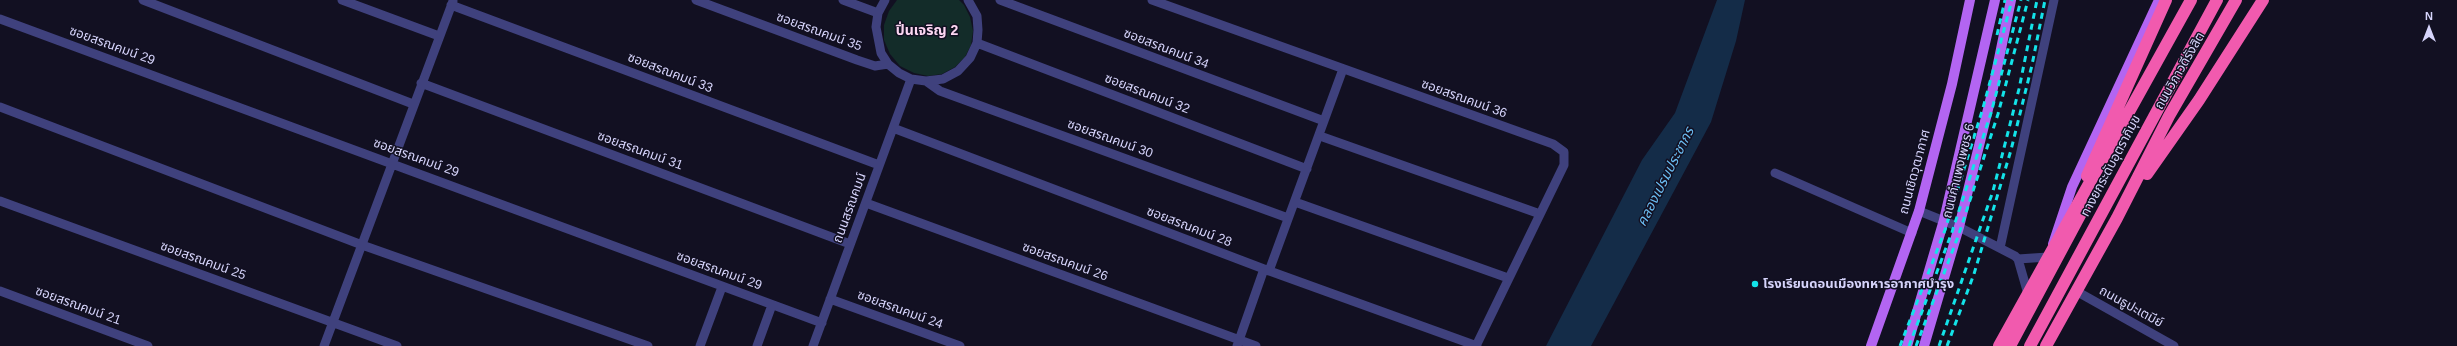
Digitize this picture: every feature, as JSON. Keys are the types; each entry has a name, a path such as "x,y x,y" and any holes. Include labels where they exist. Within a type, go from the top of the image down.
{"highway":[{"path":"2068,218 2166,0"},
{"name":"ถนนวิภาวดีรังสิต","path":"2000,346 2068,218 2100,166 2191,0"},
{"name":"ทางยกระดับอุตราภิมุข","path":"2010,346 2196,0"},
{"name":"ทางยกระดับอุตราภิมุข","path":"2030,346 2217,0"},
{"name":"ถนนวิภาวดีรังสิต","path":"2046,346 2117,218 2169,116 2236,0"},
{"path":"2117,218 2199,100 2263,0"}],"main road":[{"name":"ถนนเชิดวุฒากาศ","path":"1871,346 1919,211 1952,84 1970,0"},
{"name":"ถนนกำแพงเพชร 6","path":"1908,346 1944,220 1995,0"},
{"name":"ถนนกำแพงเพชร 6","path":"1924,346 1959,227 1992,93 2011,0"},
{"name":"ถนนวิภาวดีรังสิต","path":"2050,253 2056,228 2072,187 2159,0"}],"street":[{"path":"143,0 413,104"},
{"path":"342,0 439,36"},
{"name":"ซอยสรณคมน์ 35","path":"696,0 875,66 888,64"},
{"path":"843,0 878,13"},
{"path":"886,0 878,13 876,27 876,40 881,53 888,64 911,79 926,81 943,79 958,71 970,58 977,43 977,16 968,0"},
{"name":"ซอยสรณคมน์ 34","path":"1000,0 1324,121"},
{"name":"ซอยสรณคมน์ 36","path":"1152,0 1561,148 1564,152 1564,165 1476,346"},
{"path":"2002,249 2054,0"},
{"path":"324,346 391,162 452,2"},
{"name":"ซอยสรณคมน์ 33","path":"452,2 879,165"},
{"name":"ซอยสรณคมน์ 29","path":"0,19 391,162 722,287 822,323"},
{"name":"ซอยสรณคมน์ 32","path":"977,43 1307,169"},
{"path":"1238,343 1266,270 1295,202 1343,69"},
{"name":"ถนนสรณคมน์","path":"813,346 911,79"},
{"name":"ซอยสรณคมน์ 30","path":"926,81 940,91 1288,218"},
{"name":"ซอยสรณคมน์ 31","path":"421,83 850,244"},
{"path":"0,107 362,245 648,346"},
{"name":"ซอยสรณคมน์ 28","path":"893,128 1266,270 1476,346"},
{"path":"1320,136 1540,214"},
{"path":"1775,173 1912,233"},
{"name":"ซอยสรณคมน์ 25","path":"0,201 397,346"},
{"path":"1295,202 1508,278"},
{"name":"ซอยสรณคมน์ 26","path":"866,203 1238,343 1256,346"},
{"name":"ถนนกำแพงเพชร 6","path":"1919,211 1944,220"},
{"path":"1944,220 2017,257 2050,253"},
{"path":"2017,257 2028,294"},
{"path":"700,346 722,287"},
{"name":"ซอยสรณคมน์ 21","path":"0,291 148,346"},
{"name":"ถนนธูปะเตมีย์","path":"2076,291 2174,346"},
{"name":"ซอยสรณคมน์ 24","path":"830,299 960,346"},
{"path":"757,346 772,305"}],"green space":[{"path":"897,0 959,0 964,5 970,17 973,31 971,45 965,57 955,67 942,74 928,76 914,73 900,66 890,54 884,40 884,25 889,11"}],"water":[{"name":"คลองเปรมประชากร","path":"1717,0 1745,0 1736,41 1711,122 1591,346 1546,346 1642,160 1675,113"}],"railway":[{"path":"1997,35 2005,0"},
{"path":"1900,346 1945,230 1983,108 2012,0"},
{"path":"1909,346 1952,232 1991,113 2021,0"},
{"path":"1916,346 1959,234 1998,114 2028,0"},
{"path":"1939,346 1993,191 2019,89 2037,0"},
{"path":"1947,346 1974,274 2011,150 2032,65 2045,0"}],"place":[{"name":"โรงเรียนดอนเมืองทหารอากาศบำรุง","path":"1755,284"}],"district":[{"name":"ปิ่นเจริญ 2","path":"927,31"}]}
